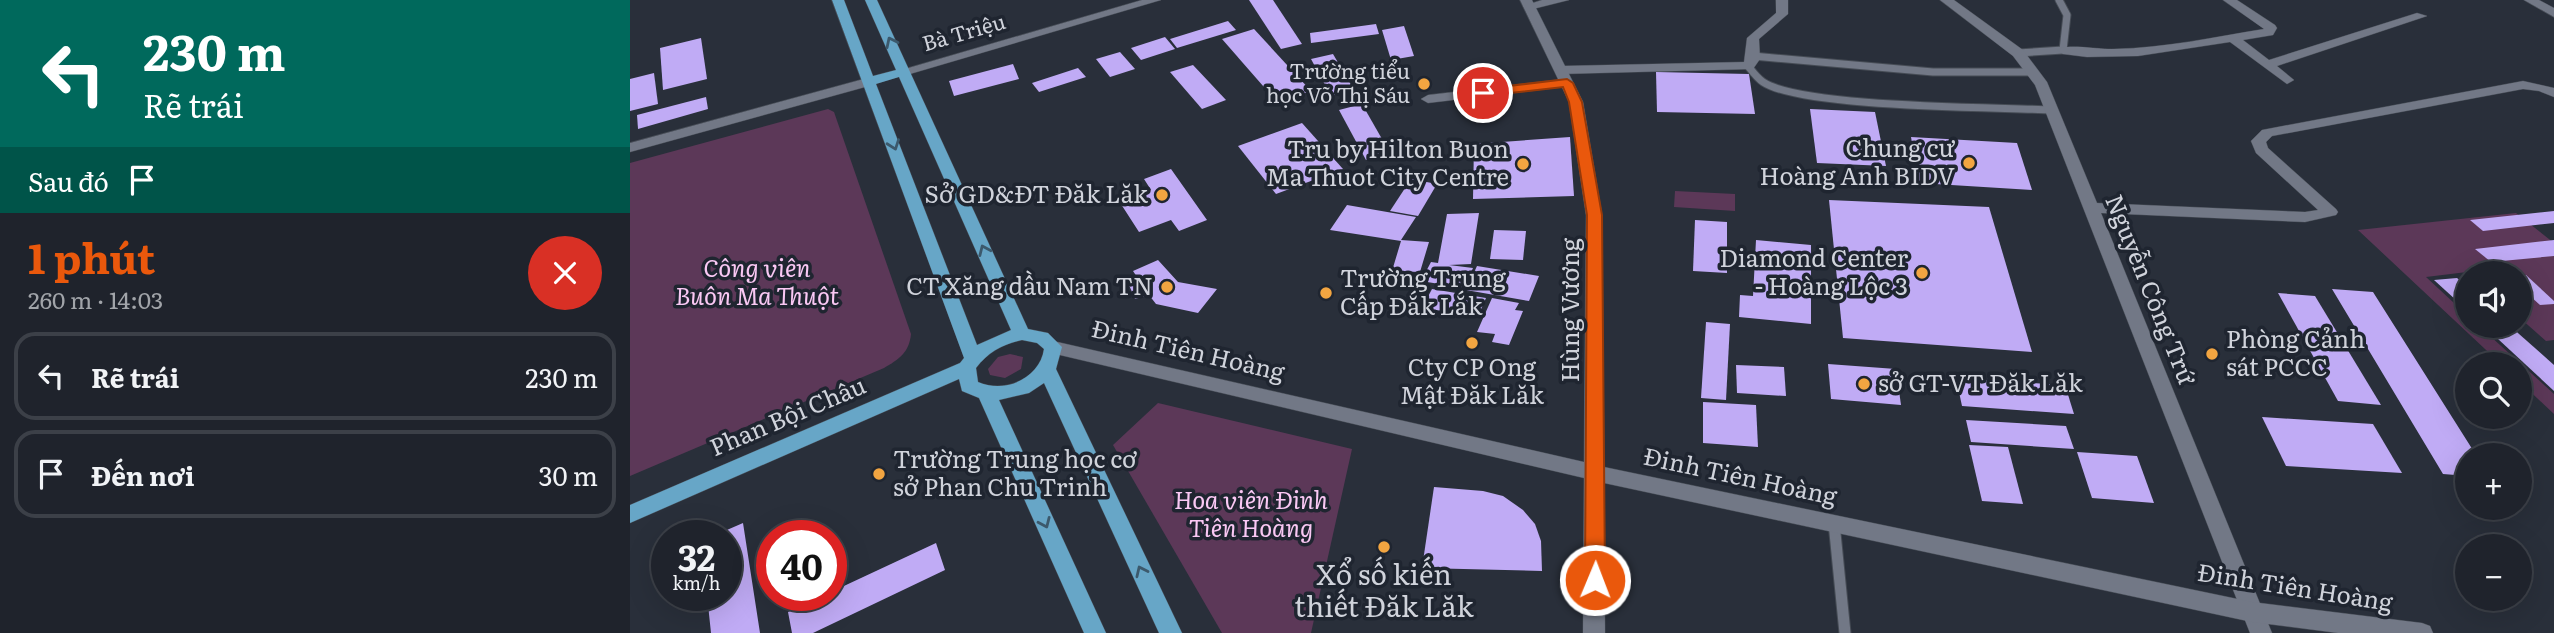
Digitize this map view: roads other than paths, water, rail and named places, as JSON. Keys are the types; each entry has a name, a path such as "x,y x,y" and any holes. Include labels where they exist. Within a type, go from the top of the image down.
{"main road":[{"path":"838,0 871,81 970,363 969,386 987,394 1018,389 1047,369 1052,362 1053,347 1042,337 1022,334 871,0"},
{"path":"871,81 905,71"},
{"name":"Phan Bội Châu","path":"630,514 970,363 993,343 1022,334"},
{"path":"1047,369 1171,633"},
{"path":"987,394 1095,633"}],"street":[{"name":"Bà Triệu","path":"905,71 1155,0"},
{"path":"1528,3 1563,0"},
{"path":"1428,99 1564,76 1750,61 1753,38 1782,14 1782,0"},
{"name":"Nguyễn Công Trứ","path":"1946,0 2018,53 2042,85 2261,633"},
{"path":"2063,50 2080,53 2161,49 2269,32 2271,28 2229,0"},
{"path":"2530,0 2554,13"},
{"name":"Hùng Vương","path":"1528,3 1576,102 1594,215 1594,633"},
{"path":"2268,65 2421,16"},
{"path":"2232,38 2287,80"},
{"path":"630,148 871,81"},
{"path":"2091,208 2305,217 2330,212 2261,150 2258,141 2267,133 2523,85 2542,87 2554,93"},
{"name":"Đinh Tiên Hoàng","path":"1053,347 1596,473 2252,612 2422,633"}],"lane":[{"path":"2018,53 2063,50 2067,15 2060,0"},
{"path":"2033,72 1922,72 1842,65 1809,57 1750,61 1763,82 1797,93 1856,100 2052,110"},
{"path":"1834,523 1845,633"}],"place":[{"name":"Trường tiểu học Võ Thị Sáu","path":"1424,84"},
{"name":"Chung cư Hoàng Anh BIDV","path":"1969,163"},
{"name":"Tru by Hilton Buon Ma Thuot City Centre","path":"1523,164"},
{"name":"Sở GD&ĐT Đăk Lăk","path":"1162,195"},
{"name":"Diamond Center - Hoàng Lộc 3","path":"1922,273"},
{"name":"CT Xăng dầu Nam TN","path":"1167,287"},
{"name":"Trường Trung Cấp Đắk Lắk","path":"1326,293"},
{"name":"Cty CP Ong Mật Đăk Lăk","path":"1472,343"},
{"name":"Phòng Cảnh sát PCCC","path":"2212,354"},
{"name":"sở GT-VT Đăk Lăk","path":"1864,384"},
{"name":"Trường Trung học cơ sở Phan Chu Trinh","path":"879,474"},
{"name":"Xổ số kiến thiết Đăk Lăk","path":"1384,547"}],"park label":[{"name":"Công viên Buôn Ma Thuột","path":"757,283"},
{"name":"Hoa viên Đinh Tiên Hoàng","path":"1251,515"}]}
